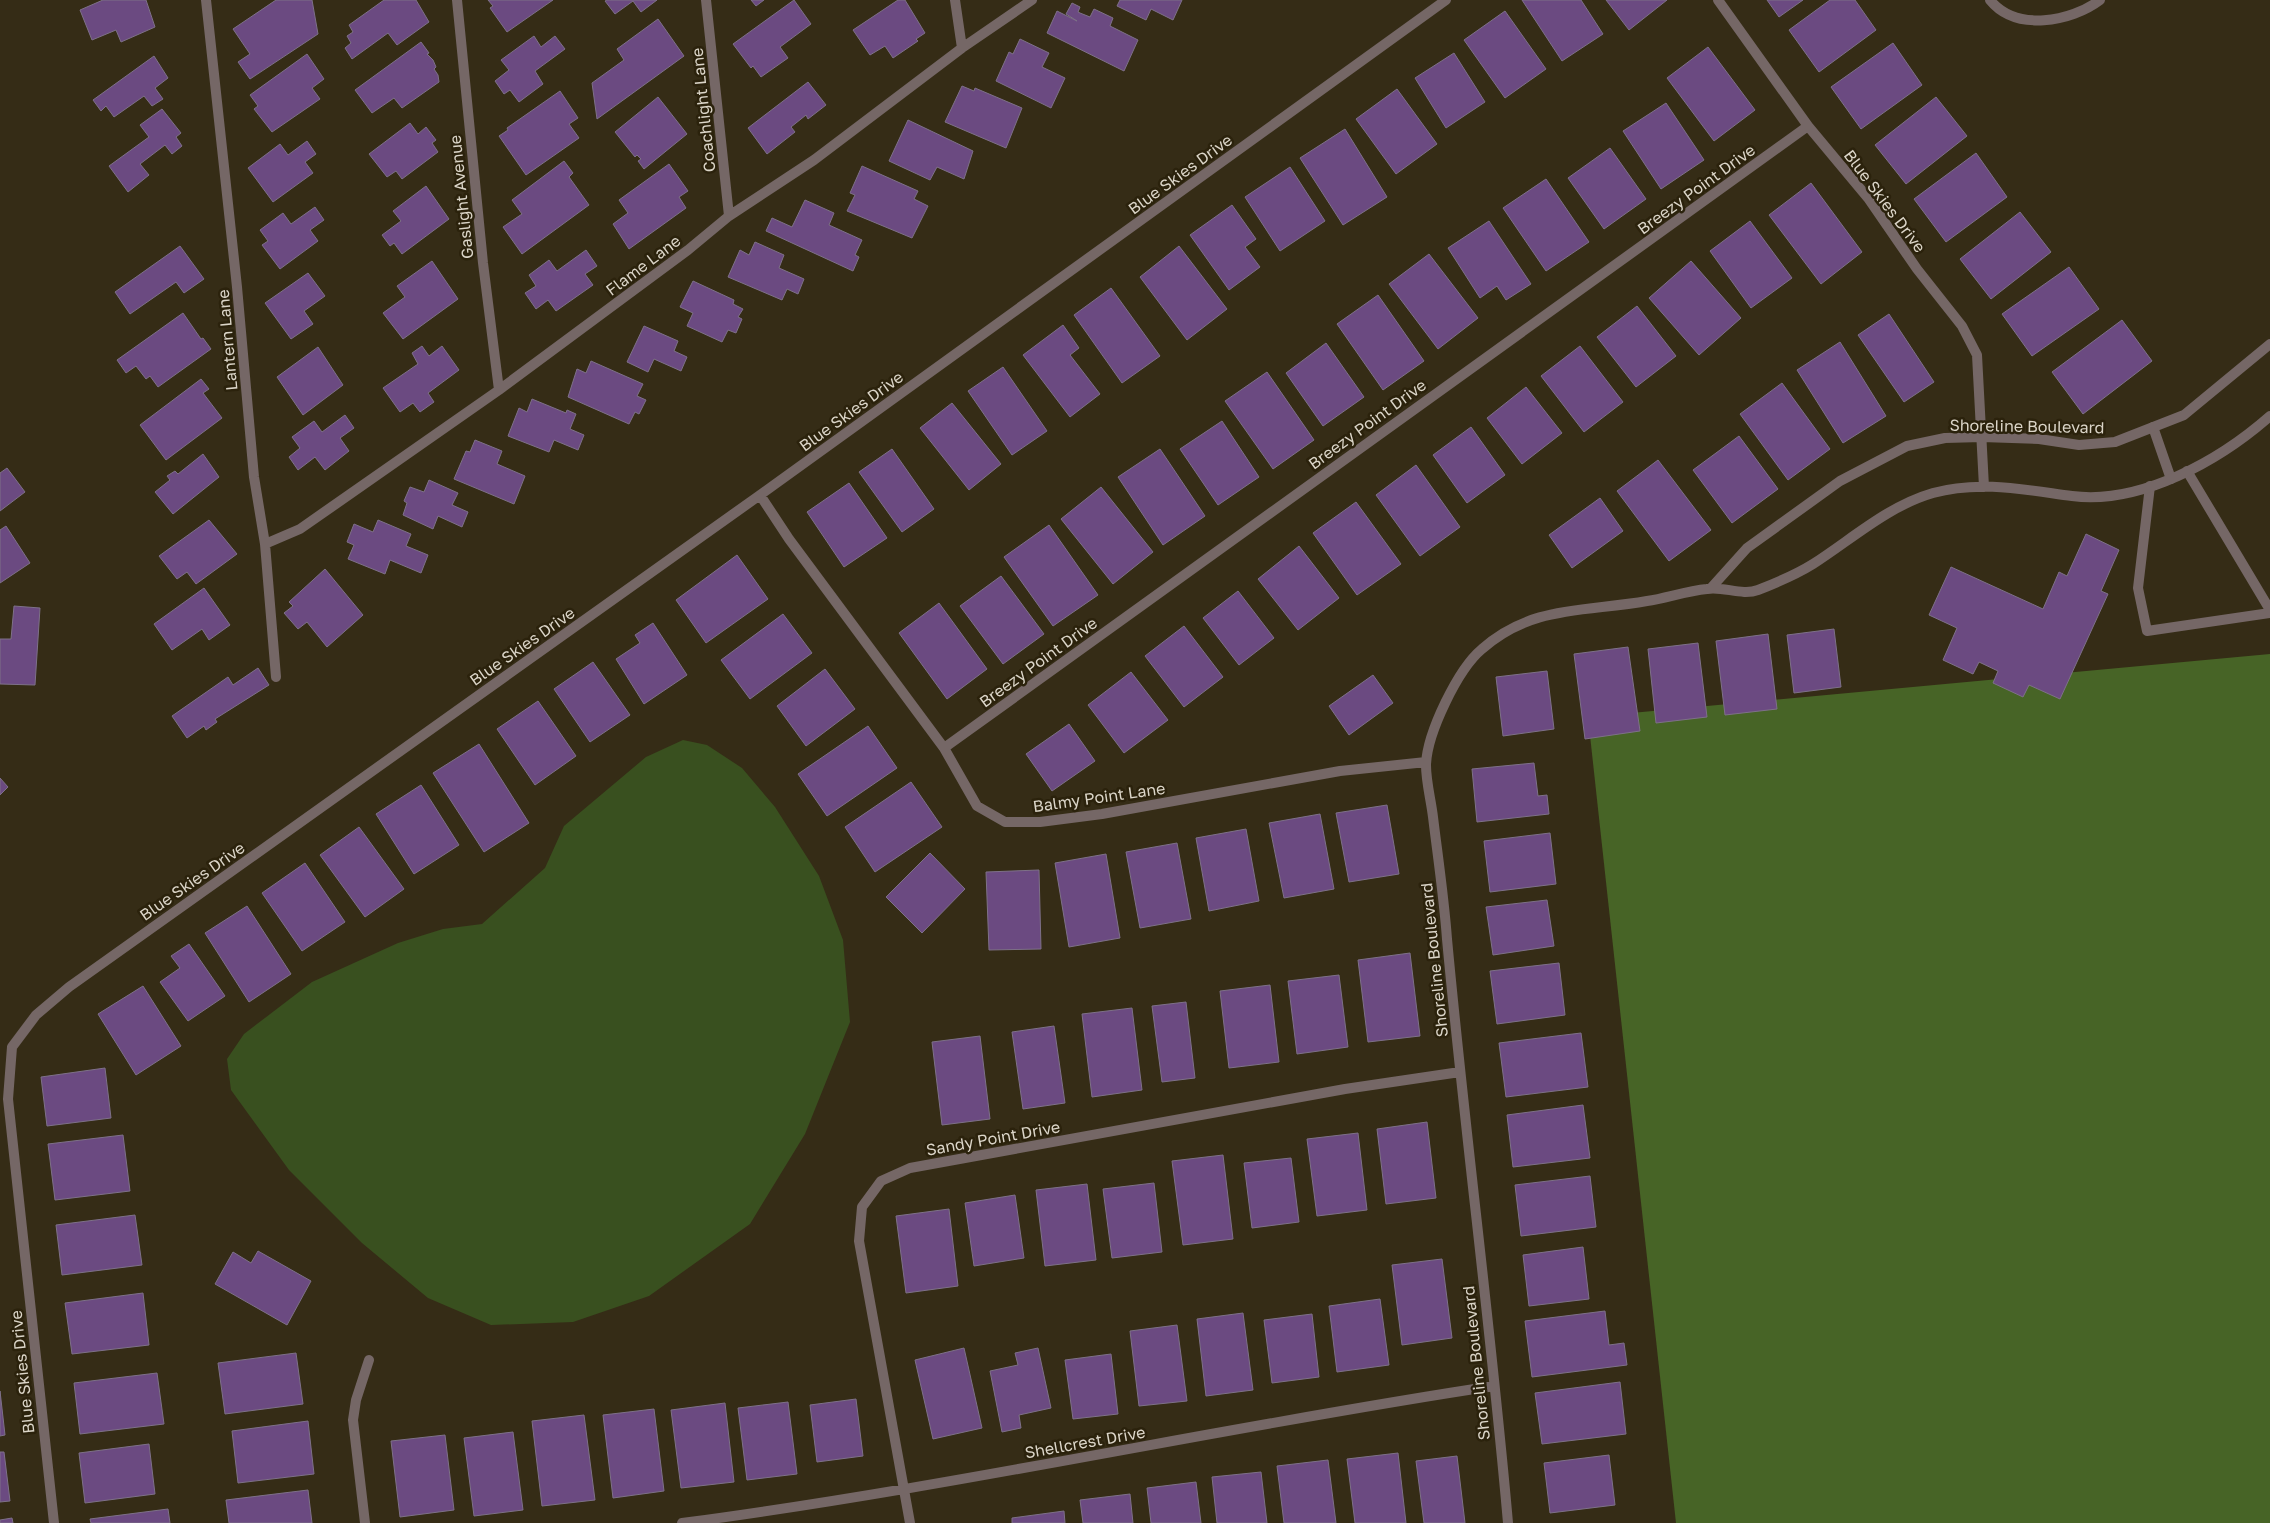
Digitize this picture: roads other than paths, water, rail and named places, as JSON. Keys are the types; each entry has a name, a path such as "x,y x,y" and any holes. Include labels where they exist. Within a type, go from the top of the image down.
{"street":[{"name":"Lantern Lane","path":"206,0 237,288 254,477 265,544 276,677"},
{"name":"Gaslight Avenue","path":"458,0 483,263 499,390"},
{"name":"Coachlight Lane","path":"706,0 730,216"},
{"path":"955,0 962,48"},
{"name":"Flame Lane","path":"265,544 300,529 499,390 688,250 730,216 814,160 962,48 1032,0"},
{"name":"Blue Skies Drive","path":"54,1523 8,1099 12,1047 36,1016 69,987 760,495 1446,0"},
{"name":"Blue Skies Drive","path":"1718,0 1808,126 1868,198 1917,269 1962,326 1977,355 1984,486"},
{"path":"1990,0 2019,19 2053,20 2086,10 2100,0"},
{"name":"Breezy Point Drive","path":"944,748 1808,126"},
{"name":"Shoreline Boulevard","path":"1711,588 1747,548 1840,481 1907,446 1945,438 1982,437 2039,439 2079,445 2115,442 2184,415 2270,344"},
{"name":"Shoreline Boulevard","path":"1508,1523 1445,915 1426,762 1441,710 1458,678 1477,652 1502,632 1534,618 1571,610 1645,602 1711,588 1752,593 1809,567 1899,505 1936,492 1984,486 2045,491 2076,497 2110,496 2150,486 2187,471 2245,438 2270,416"},
{"path":"2153,427 2171,479"},
{"path":"2150,486 2138,588 2147,631 2270,611 2187,471"},
{"name":"Balmy Point Lane","path":"760,495 789,539 944,748 977,806 1005,822 1040,822 1102,814 1340,771 1426,762"},
{"name":"Sandy Point Drive","path":"910,1523 859,1241 862,1207 881,1181 910,1168 1345,1089 1460,1072"},
{"path":"365,1523 353,1420 356,1400 369,1360"},
{"name":"Shellcrest Drive","path":"682,1523 904,1490 1365,1406 1494,1386"}]}
